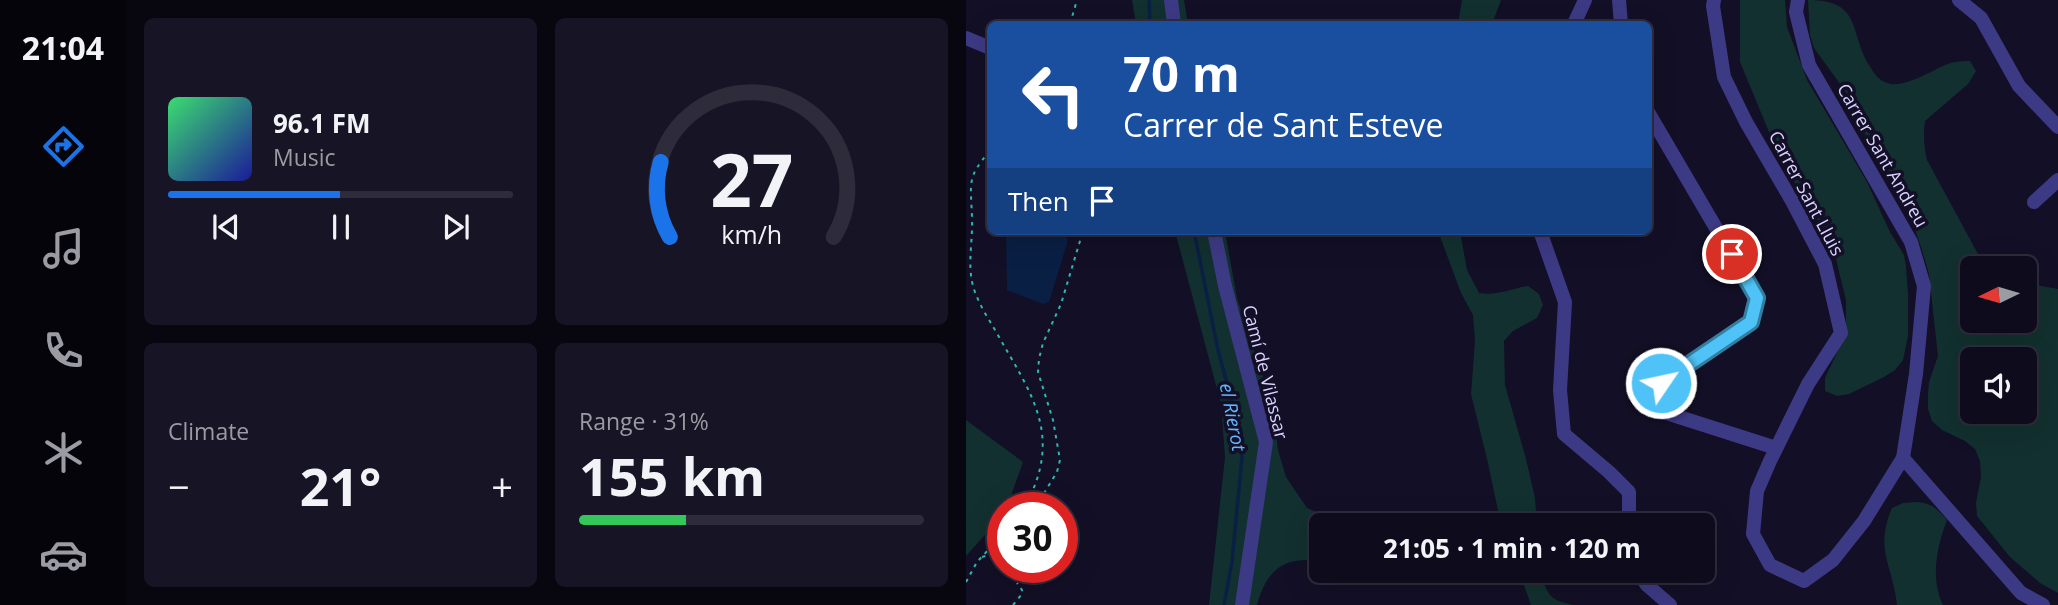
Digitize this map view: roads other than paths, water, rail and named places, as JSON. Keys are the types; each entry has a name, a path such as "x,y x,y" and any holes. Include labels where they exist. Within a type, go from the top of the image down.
{"street":[{"path":"1171,0 1174,21"},
{"path":"1575,21 1585,0"},
{"path":"1619,0 1621,21"},
{"name":"Carrer Sant Lluis","path":"1714,0 1724,77 1825,264 1841,333 1808,384 1757,491 1753,534 1770,565 1804,581 1833,561 1864,521 1903,458"},
{"name":"Carrer Sant Andreu","path":"1798,0 1796,12 1809,65 1911,242 1924,286 1916,374 1903,458"},
{"path":"1959,0 1981,18 2019,86 2058,127"},
{"path":"966,38 987,47"},
{"path":"1652,119 1757,298 1751,322 1661,383 1654,410 1776,448"},
{"path":"2034,202 2058,180"},
{"name":"Camí de Vilassar","path":"1215,235 1225,286 1266,442 1242,605"},
{"path":"1541,235 1565,302 1560,390 1564,434 1629,492 1629,513"},
{"path":"1903,458 2021,593 2043,605"},
{"path":"1646,583 1670,605"}],"water":[{"path":"1006,235 1067,235 1067,244 1049,302 1043,304 1007,290"}],"waterway":[{"name":"el Rierot","path":"1149,0 1150,21"},
{"name":"el Rierot","path":"1195,235 1218,350 1237,421 1242,457 1232,562 1224,605"}]}
